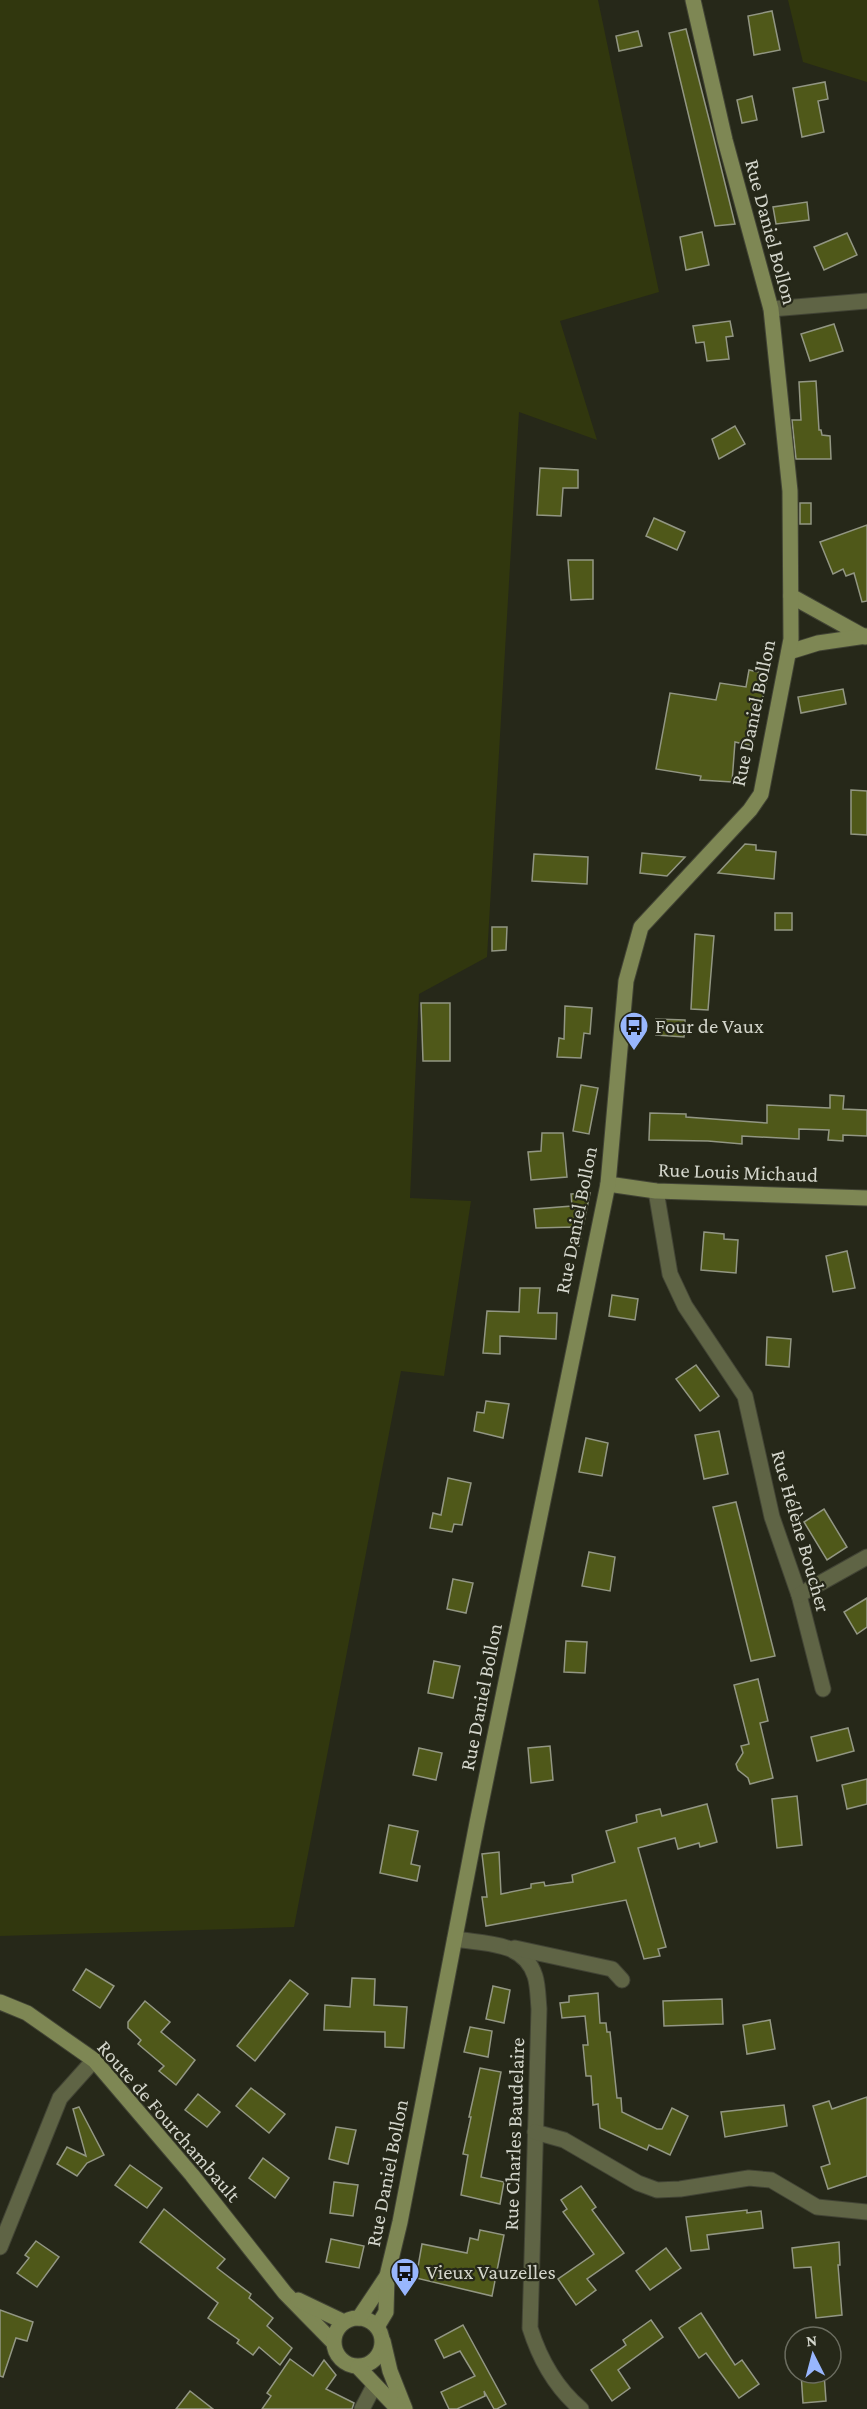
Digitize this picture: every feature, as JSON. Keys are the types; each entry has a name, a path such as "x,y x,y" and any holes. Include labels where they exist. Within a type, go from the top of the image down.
{"street":[{"name":"Rue Daniel Bollon","path":"379,2331 386,2312 387,2276 592,1251 608,1184 626,981 641,927 750,810 761,794 789,652 790,491 771,309 725,140 693,0"},
{"path":"771,309 867,302"},
{"path":"791,596 866,639"},
{"path":"789,652 818,643 866,639"},
{"name":"Rue Louis Michaud","path":"608,1184 656,1191 867,1198"},
{"name":"Rue Hélène Boucher","path":"656,1191 670,1274 685,1306 745,1396 772,1517 799,1595 823,1689"},
{"path":"799,1595 867,1557"},
{"path":"455,1939 512,1948 612,1969 622,1980"},
{"name":"Rue Charles Baudelaire","path":"512,1948 525,1957 536,1976 539,2008 530,2328 539,2357 566,2396 581,2409"},
{"name":"Route de Fourchambault","path":"0,2002 27,2013 94,2060 192,2175 285,2293 333,2342"},
{"path":"0,2247 60,2098 94,2060"},
{"path":"535,2132 564,2140 638,2183 657,2190 680,2189 749,2178 771,2180 816,2207 867,2212"},
{"name":"Rue Daniel Bollon","path":"351,2320 387,2276"},
{"name":"Route de Fourchambault","path":"285,2293 351,2320"},
{"path":"379,2331 381,2351 372,2362 358,2367 346,2364 336,2355 333,2342 336,2331 351,2320 369,2320 379,2331 390,2371 405,2409"},
{"path":"358,2367 398,2409"},
{"path":"362,2409 374,2386"}],"green space":[{"path":"0,0 598,0 659,292 560,321 597,440 519,412 487,957 419,994 410,1198 471,1201 444,1376 401,1371 294,1927 0,1936"},
{"path":"788,0 867,0 867,82 803,62"}],"building":[{"path":"772,11 780,50 754,55 748,16"},
{"path":"686,29 735,224 715,226 669,33"},
{"path":"638,31 642,46 619,51 616,36"},
{"path":"825,82 828,99 818,101 824,132 802,137 793,88"},
{"path":"752,96 757,120 742,123 737,100"},
{"path":"807,202 809,220 776,224 773,207"},
{"path":"702,232 709,265 686,270 680,237"},
{"path":"847,233 857,255 824,270 814,247"},
{"path":"730,321 733,336 726,337 729,359 707,361 704,342 696,343 693,326"},
{"path":"834,324 843,351 810,361 801,334"},
{"path":"816,381 819,430 822,435 830,436 831,459 796,459 792,420 801,420 799,382"},
{"path":"735,426 745,444 719,459 712,439"},
{"path":"540,468 578,470 578,488 563,488 561,516 537,515"},
{"path":"800,503 811,503 811,524 800,524"},
{"path":"654,518 685,532 677,550 646,536"},
{"path":"867,525 867,601 862,602 854,573 846,576 843,569 833,574 820,542"},
{"path":"568,560 593,560 593,599 571,600"},
{"path":"749,670 768,674 752,746 735,742 732,782 700,780 701,776 656,769 670,693 716,700 720,683 746,687"},
{"path":"843,689 846,704 801,713 798,697"},
{"path":"851,790 867,791 867,835 851,834"},
{"path":"745,844 756,845 756,850 776,852 774,879 718,873"},
{"path":"642,853 685,857 667,876 640,873"},
{"path":"534,854 588,857 587,884 532,881"},
{"path":"775,913 792,913 792,930 775,930"},
{"path":"492,927 507,927 506,950 492,951"},
{"path":"695,934 714,936 708,1010 691,1009"},
{"path":"421,1003 450,1003 450,1061 423,1061"},
{"path":"565,1006 592,1008 590,1034 584,1033 581,1058 557,1057 559,1038 564,1039"},
{"path":"656,1019 685,1020 684,1037 656,1035"},
{"path":"581,1085 598,1088 589,1134 573,1131"},
{"path":"830,1095 844,1096 843,1109 867,1110 867,1136 843,1135 843,1141 828,1140 829,1130 799,1129 799,1139 742,1136 742,1144 649,1140 650,1113 686,1114 686,1117 767,1123 767,1105 830,1108"},
{"path":"542,1133 563,1133 567,1177 531,1180 528,1152 541,1151"},
{"path":"590,1193 579,1246 574,1245 573,1227 536,1228 534,1209 572,1206 571,1194"},
{"path":"704,1232 724,1234 724,1239 738,1240 736,1273 701,1270"},
{"path":"847,1251 855,1288 833,1292 826,1256"},
{"path":"520,1288 540,1288 538,1313 557,1313 556,1339 500,1336 500,1354 483,1353 487,1311 519,1312"},
{"path":"612,1295 638,1299 635,1320 609,1316"},
{"path":"767,1337 791,1339 789,1367 766,1365"},
{"path":"696,1365 719,1396 700,1411 676,1379"},
{"path":"486,1401 509,1404 503,1438 474,1431 477,1412 484,1413"},
{"path":"719,1431 728,1474 704,1479 695,1435"},
{"path":"586,1438 608,1443 602,1476 579,1472"},
{"path":"448,1478 471,1483 462,1525 454,1524 452,1532 430,1528 433,1513 441,1515"},
{"path":"736,1502 775,1656 751,1661 713,1507"},
{"path":"824,1509 847,1547 827,1560 804,1522"},
{"path":"589,1552 615,1557 610,1591 582,1586"},
{"path":"453,1579 473,1583 466,1613 447,1609"},
{"path":"867,1598 867,1627 857,1634 844,1612"},
{"path":"566,1641 587,1642 585,1673 564,1672"},
{"path":"434,1661 460,1666 453,1698 428,1693"},
{"path":"758,1679 768,1721 760,1723 773,1778 750,1784 748,1778 738,1770 736,1764 743,1753 741,1746 749,1744 734,1685"},
{"path":"848,1728 854,1751 817,1761 811,1737"},
{"path":"550,1746 553,1780 531,1783 528,1748"},
{"path":"419,1748 442,1753 436,1780 413,1775"},
{"path":"867,1779 867,1804 847,1809 842,1785"},
{"path":"797,1796 802,1845 777,1848 772,1799"},
{"path":"707,1804 717,1842 700,1847 699,1843 678,1849 675,1838 638,1848 666,1947 658,1949 660,1956 644,1959 626,1900 486,1926 482,1897 487,1897 482,1854 499,1852 501,1894 531,1888 531,1884 544,1882 545,1886 573,1882 572,1875 615,1862 606,1831 637,1822 636,1815 660,1809 662,1816"},
{"path":"389,1825 418,1831 411,1864 420,1866 417,1881 380,1873"},
{"path":"86,1969 114,1986 100,2008 73,1990"},
{"path":"352,1978 375,1979 374,2005 407,2007 404,2048 385,2047 385,2032 324,2030 325,2005 350,2007"},
{"path":"290,1980 308,1994 255,2061 237,2046"},
{"path":"493,1986 510,1990 504,2023 486,2019"},
{"path":"598,1993 600,2023 606,2023 607,2032 610,2032 617,2098 621,2098 622,2112 657,2129 662,2129 672,2108 688,2116 670,2155 649,2145 647,2150 600,2128 598,2104 593,2105 591,2076 586,2076 583,2045 588,2045 585,2016 562,2018 560,2003 569,2002 569,1996"},
{"path":"722,1999 723,2024 664,2026 663,2001"},
{"path":"145,2001 170,2022 161,2032 195,2060 176,2085 159,2071 164,2066 138,2044 141,2040 128,2028 128,2022"},
{"path":"770,2020 775,2049 747,2054 743,2025"},
{"path":"470,2027 492,2031 488,2057 464,2052"},
{"path":"480,2068 501,2072 481,2177 504,2182 500,2204 461,2195 468,2155 463,2154"},
{"path":"251,2088 285,2114 269,2133 236,2106"},
{"path":"198,2094 220,2112 207,2127 185,2110"},
{"path":"867,2097 867,2176 828,2189 821,2167 830,2164 813,2106 829,2101 832,2109"},
{"path":"784,2105 787,2126 725,2137 721,2112"},
{"path":"79,2107 104,2155 87,2163 77,2176 57,2164 67,2147 86,2156 73,2109"},
{"path":"336,2127 356,2130 348,2164 329,2159"},
{"path":"263,2158 289,2178 275,2198 249,2178"},
{"path":"130,2165 162,2188 147,2208 115,2185"},
{"path":"334,2182 358,2185 353,2216 330,2213"},
{"path":"581,2186 596,2207 592,2210 624,2253 587,2279 596,2290 576,2305 558,2279 594,2254 563,2212 567,2209 561,2200"},
{"path":"164,2209 225,2259 217,2268 251,2294 249,2298 273,2318 267,2326 292,2348 280,2365 259,2347 253,2355 237,2343 239,2340 208,2318 218,2303 140,2242"},
{"path":"747,2210 747,2213 761,2211 763,2228 707,2235 709,2249 691,2251 686,2217"},
{"path":"480,2230 504,2235 492,2296 416,2278 422,2244 467,2253 470,2238 478,2240"},
{"path":"331,2239 364,2246 359,2268 326,2262"},
{"path":"36,2241 59,2257 37,2287 17,2273 29,2258 25,2255"},
{"path":"839,2242 840,2265 838,2265 842,2315 816,2318 811,2267 794,2268 792,2248"},
{"path":"666,2248 681,2268 650,2290 636,2271"},
{"path":"0,2310 33,2322 27,2341 16,2338 3,2377 0,2376"},
{"path":"701,2313 735,2365 742,2360 759,2384 739,2398 706,2353 699,2358 679,2328"},
{"path":"651,2320 663,2337 618,2370 630,2388 612,2401 591,2370 626,2345 623,2340"},
{"path":"463,2325 506,2404 497,2409 494,2409 484,2391 485,2396 457,2409 449,2409 441,2392 475,2376 460,2351 444,2358 435,2340"},
{"path":"290,2359 313,2376 324,2360 336,2375 326,2389 354,2403 352,2409 262,2409 271,2396 267,2393"},
{"path":"802,2385 825,2385 826,2401 803,2403"},
{"path":"190,2391 213,2409 176,2409"}],"place":[{"name":"Four de Vaux","path":"634,1052"},
{"name":"Vieux Vauzelles","path":"405,2298"}]}
